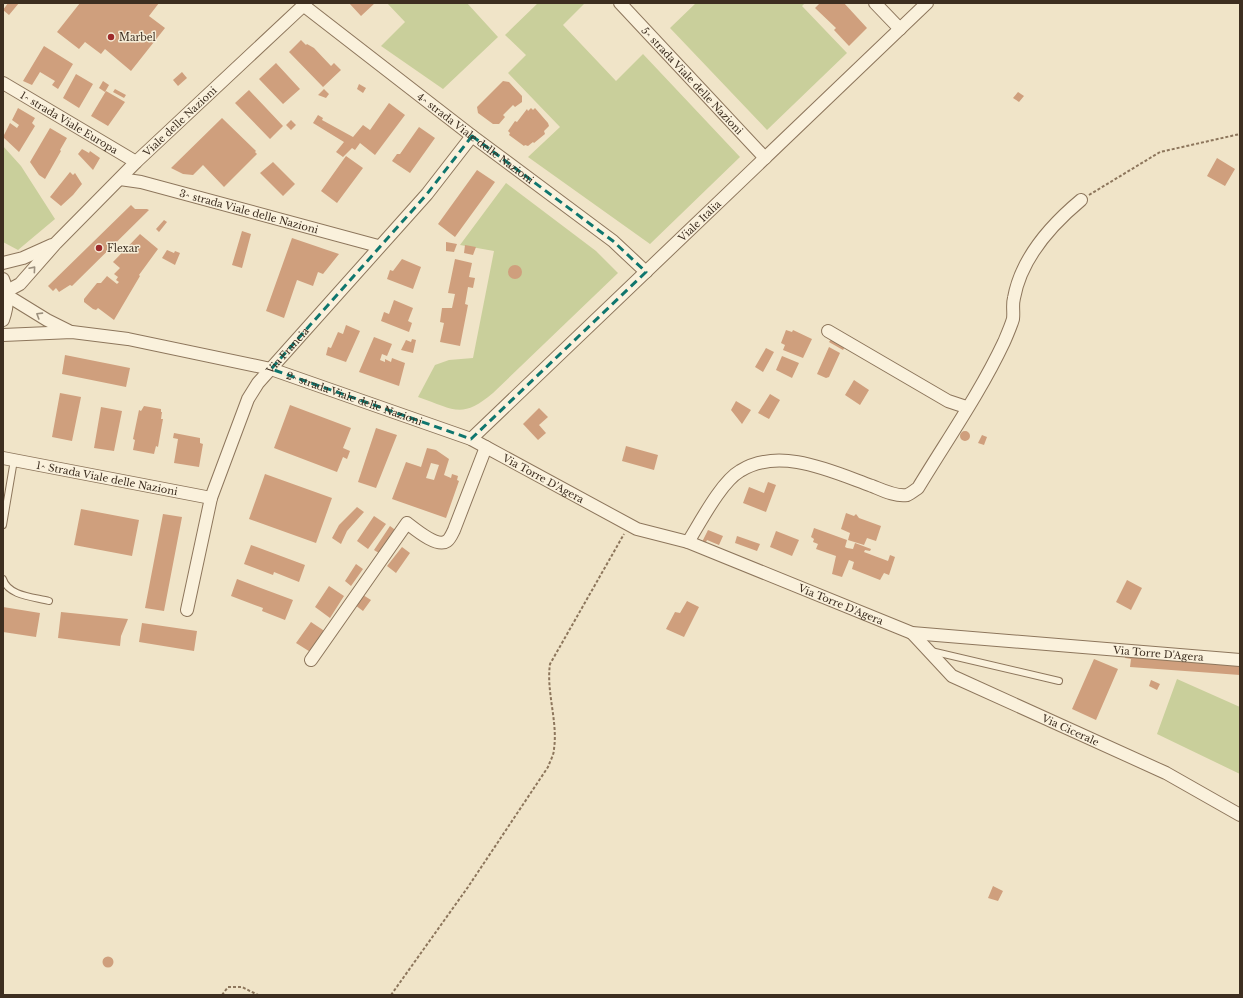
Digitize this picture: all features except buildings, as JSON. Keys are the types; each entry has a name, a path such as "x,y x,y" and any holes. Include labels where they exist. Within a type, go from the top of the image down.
{"street":[{"name":"5^ strada Viale delle Nazioni","path":"620,3 765,158"},
{"path":"875,3 900,29"},
{"name":"Viale Italia","path":"471,438 927,3"},
{"name":"4^ strada Viale delle Nazioni","path":"304,4 472,136 613,241 646,272"},
{"name":"Viale delle Nazioni","path":"8,294 20,284 56,243 136,162 304,4"},
{"name":"1^ strada Viale Europa","path":"3,83 136,162"},
{"name":"Via Francia","path":"187,610 211,498 248,399 258,383 378,246 427,194 472,136"},
{"name":"3^ strada Viale delle Nazioni","path":"120,178 141,182 378,246"},
{"path":"688,542 722,489 739,471 762,462 783,460 809,464 892,493 907,495 918,488 1004,341 1012,320 1014,299 1022,271 1040,242 1065,213 1081,200"},
{"name":"Viale delle Nazioni","path":"3,263 22,258 56,243"},
{"path":"3,279 8,294 7,310 3,320"},
{"name":"2^ strada Viale delle Nazioni","path":"8,294 47,320 72,332"},
{"path":"828,331 948,401 966,408"},
{"name":"2^ strada Viale delle Nazioni","path":"3,335 72,332 128,339 271,369 471,438"},
{"name":"Via Torre D'Agera","path":"471,438 637,529 688,542 912,633 1240,660"},
{"path":"311,660 407,523 434,542 442,543 448,541 454,530 486,447"},
{"name":"1^ Strada Viale delle Nazioni","path":"9,459 211,498"},
{"name":"Via Cicerale","path":"912,633 952,676 1166,773 1240,815"}],"lane":[{"path":"3,525 9,459"},
{"path":"3,579 5,585 14,592 49,601"},
{"path":"928,650 1059,681"}],"path":[{"path":"1081,200 1160,152 1240,134"},
{"path":"391,995 468,887 548,767 554,750 554,718 548,675 550,664 629,524"},
{"path":"222,995 228,987 242,987 258,995"}],"highlighted area":[{"path":"472,136 613,241 646,272 471,439 271,369 427,194"}],"green space":[{"path":"387,3 467,3 498,37 443,89 381,46 405,22"},
{"path":"538,3 585,3 563,25 616,81 643,54 740,157 650,244 528,157 560,127 508,73 526,55 505,35"},
{"path":"696,3 805,3 802,6 847,53 767,130 670,28"},
{"path":"3,146 21,166 55,219 18,250 3,242"},
{"path":"506,183 596,251 618,273 493,393 473,407 457,410 418,397 435,365 449,360 473,358 494,251 460,245"},
{"path":"1177,679 1240,707 1240,774 1157,734"}],"place":[{"name":"Marbel","path":"111,37"},
{"name":"Flexar","path":"99,248"}]}
